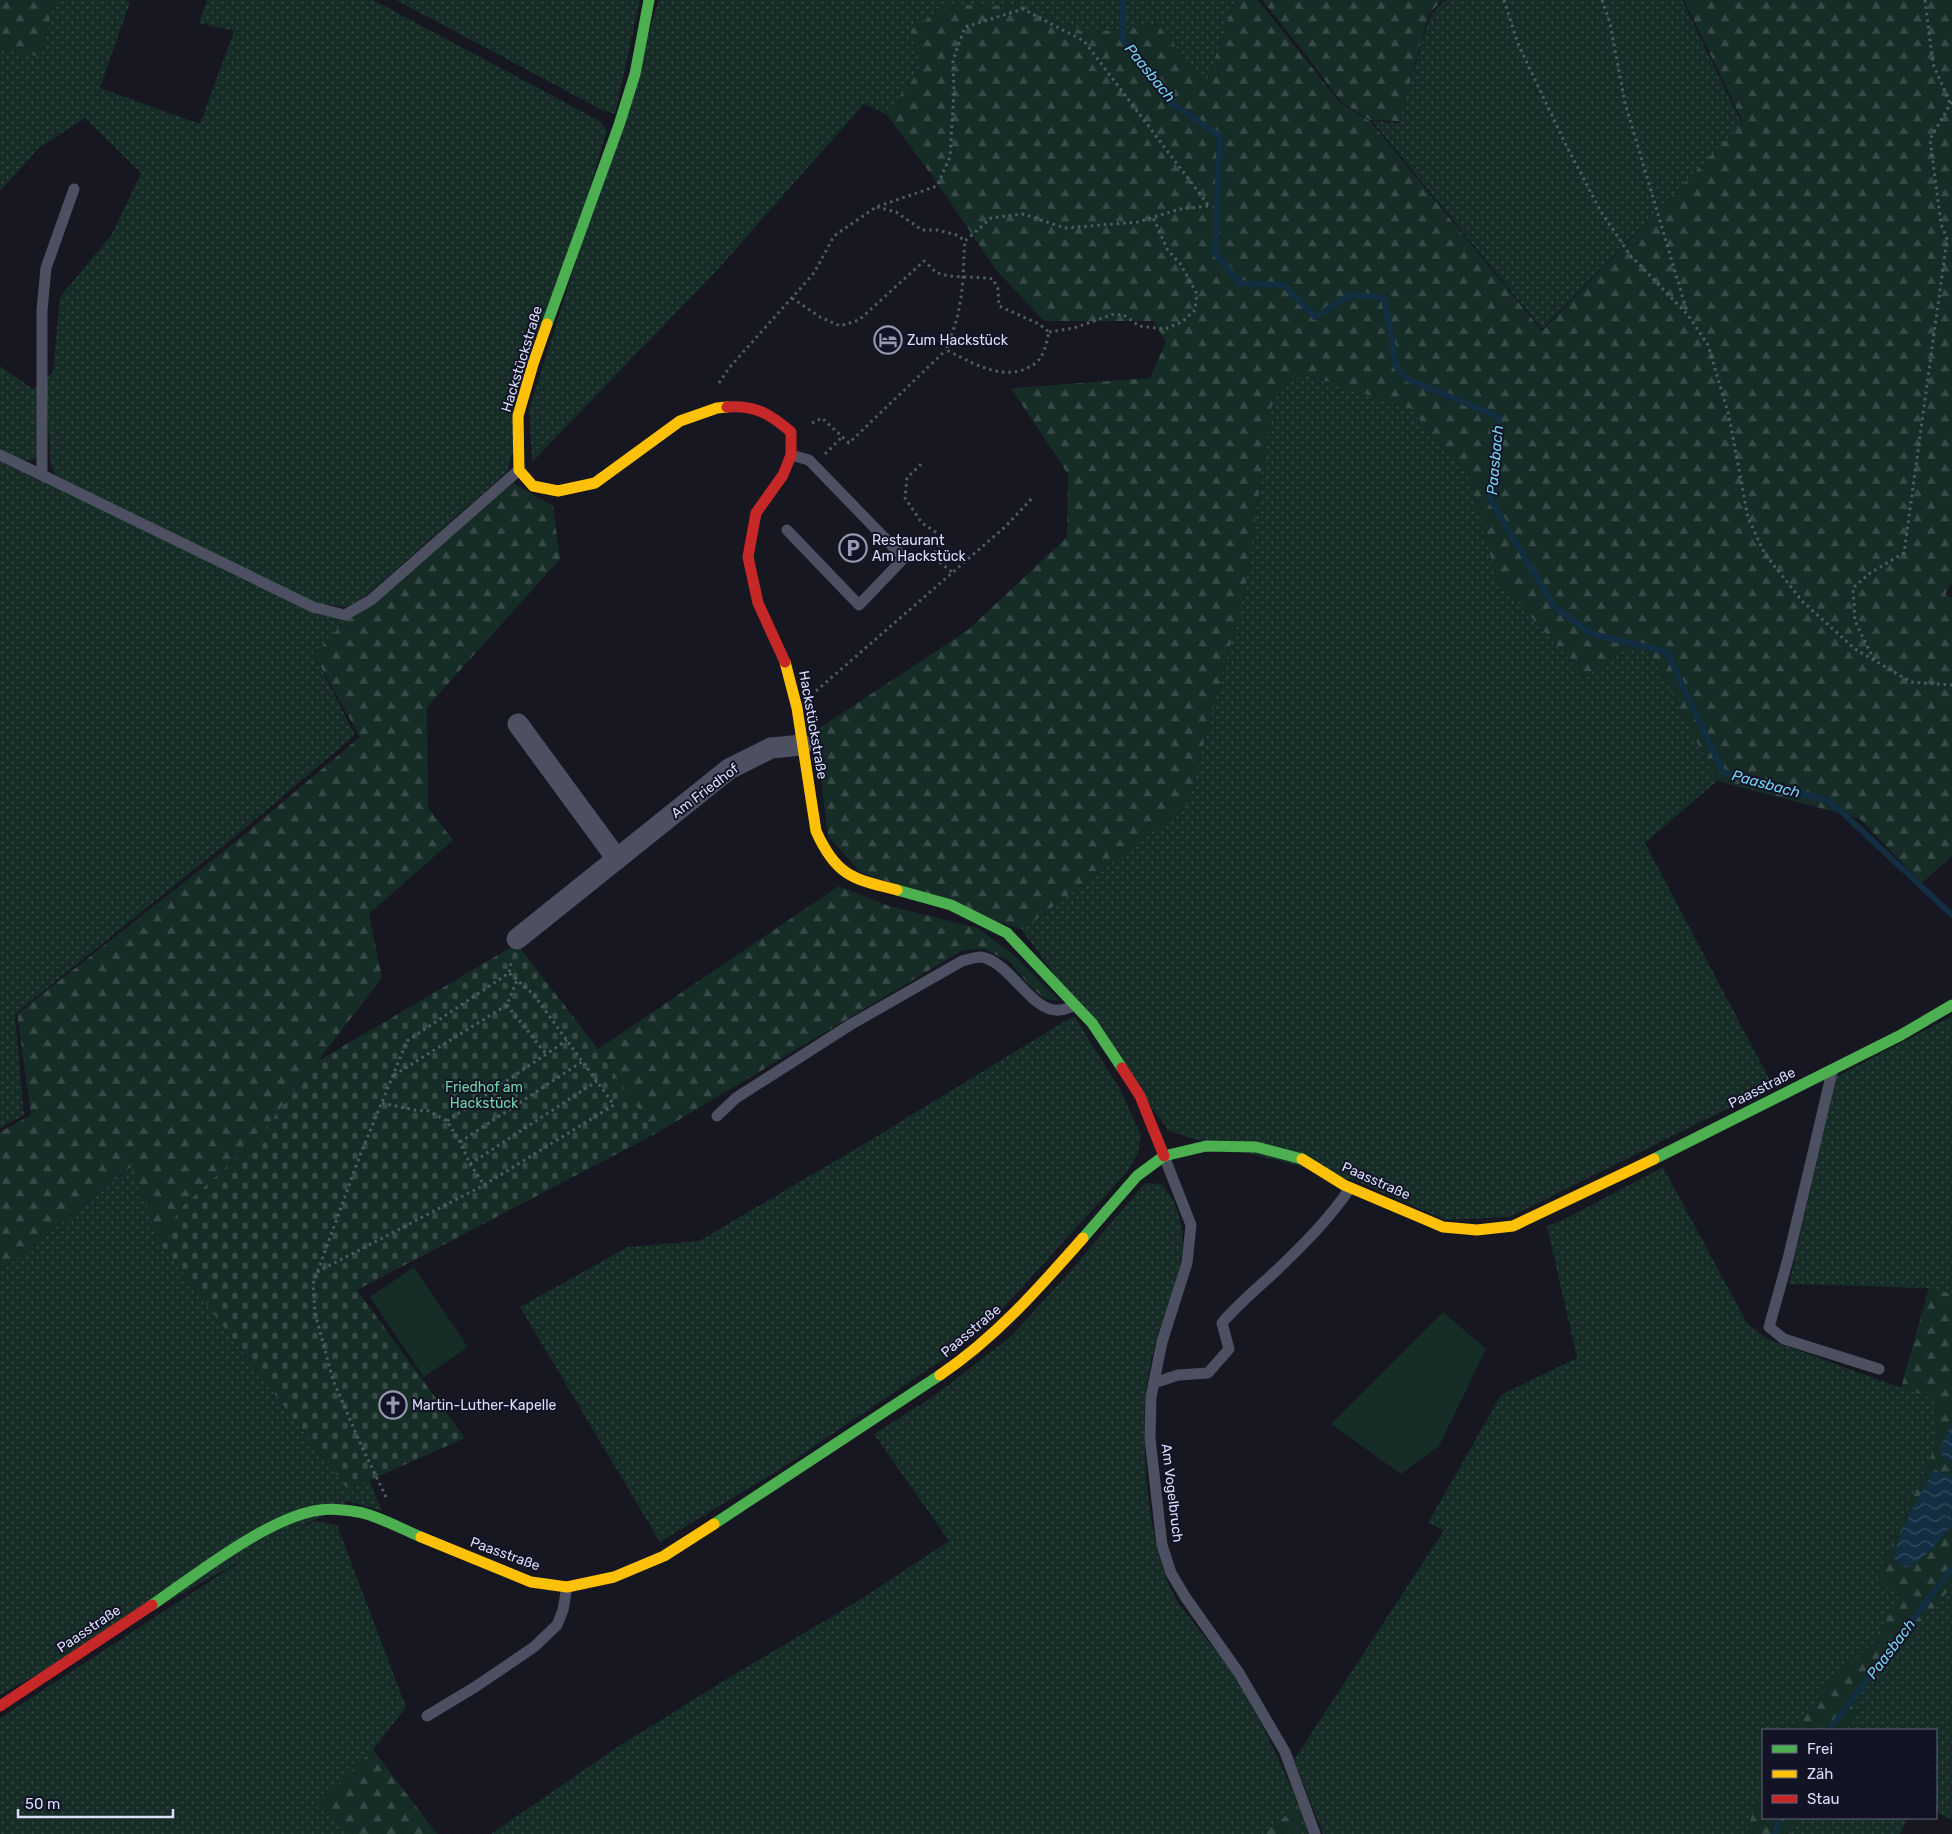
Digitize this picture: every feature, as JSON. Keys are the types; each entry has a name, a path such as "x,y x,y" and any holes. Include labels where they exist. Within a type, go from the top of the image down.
{"street":[{"name":"Hackstückstraße","path":"519,470 518,416 533,364 619,125 635,74 649,0"},
{"path":"519,470 534,486 558,491 595,483 680,421 716,408 743,406 756,409 774,417 791,432"},
{"name":"Hackstückstraße","path":"791,432 791,455 783,475 756,513 748,556 758,603 784,656 798,708 816,832 823,847 838,867 858,880 951,905 1007,933 1092,1022 1140,1096 1164,1156"},
{"path":"518,724 594,825 617,859"},
{"name":"Am Friedhof","path":"517,939 729,769 771,748 802,745"},
{"name":"Paasstraße","path":"0,1706 235,1549 274,1526 310,1512 331,1509 360,1512 531,1582 567,1587 614,1577 664,1556 812,1461 958,1363 1006,1322 1049,1277 1137,1176 1164,1156 1206,1146 1256,1147 1299,1157 1350,1188 1443,1227 1477,1230 1513,1226 1642,1165 1901,1035 1952,1006"}],"lane":[{"path":"42,475 42,310 46,268 74,190"},
{"path":"0,455 313,607 345,615 372,600 519,470"},
{"path":"787,530 859,605 904,558 809,460 791,455"},
{"path":"717,1116 736,1098 842,1030 962,961 980,957 1000,964 1014,981 1045,1008 1059,1010 1075,1005"},
{"path":"1833,1068 1788,1259 1769,1327 1784,1339 1879,1369"},
{"name":"Am Vogelbruch","path":"1164,1156 1191,1225 1187,1263 1162,1342 1150,1397 1150,1438 1162,1545 1171,1573 1186,1598 1239,1673 1285,1752 1315,1834"},
{"path":"1154,1383 1178,1375 1208,1373 1229,1349 1222,1323 1334,1213 1350,1188"},
{"path":"427,1716 474,1687 540,1641 557,1625 563,1610 567,1587"}],"path":[{"path":"1504,0 1518,44 1565,143 1600,210 1630,255 1688,315 1708,345 1729,416 1748,518 1765,554 1802,601 1855,649 1911,682 1952,685"},
{"path":"1602,0 1610,23 1624,102 1688,315"},
{"path":"1874,660 1855,621 1853,588 1870,573 1904,553 1947,239 1941,224 1930,139 1951,102 1934,64 1925,0"},
{"path":"716,408 716,394 729,368 814,273 834,236 876,207 937,186 950,157 954,93 953,60 965,27 1023,9 1084,41 1209,206 1180,209 1138,222 1065,228 1023,214 991,218 965,241 959,310 946,350 849,443 822,418 791,432"},
{"path":"876,207 896,212 922,230 937,230 957,234 965,241"},
{"path":"1049,332 1074,328 1114,314 1124,315 1139,326 1165,329 1182,322 1195,310 1197,294 1181,266 1167,249 1153,217"},
{"path":"792,298 820,317 840,326 858,320 924,261 935,271 993,279 998,289 1000,306 1040,324 1049,332"},
{"path":"946,350 979,366 1005,373 1020,371 1033,366 1042,355 1049,332"},
{"path":"814,465 842,437"},
{"path":"904,558 934,552 943,537 922,523 906,498 907,478 921,464"},
{"path":"798,708 850,660 1006,526 1034,496"},
{"path":"928,554 952,572"},
{"path":"402,1530 361,1445 333,1380 315,1313 313,1284 358,1158 407,1042 509,973 517,939"},
{"path":"317,1272 484,1185 614,1105 534,995 509,973"},
{"path":"393,1075 507,1005 517,980"},
{"path":"507,1005 546,1054"},
{"path":"447,1121 567,1040"},
{"path":"460,1142 583,1061"},
{"path":"470,1164 597,1081"},
{"path":"382,1103 414,1110 429,1111 447,1121 460,1142 470,1164 484,1185"}],"green space":[{"path":"0,0 55,0 40,57 0,48"},
{"path":"55,0 125,0 130,2 100,88 200,124 234,31 199,23 207,0 373,0 600,121 607,130 507,472 362,599 347,607 311,601 56,477 50,460 46,378 53,372 60,297 112,234 141,173 85,118 39,148 0,191 0,48 40,57"},
{"path":"396,0 640,0 615,114 602,110"},
{"path":"659,0 1235,0 1206,84 1158,25 1086,33 1023,6 921,69 886,114 864,104 719,268 532,462 529,410"},
{"path":"1235,0 1258,0 1341,104 1370,121 1542,331 1743,122 1684,0 1952,0 1952,582 1945,595 1952,598 1952,856 1922,883 1859,818 1717,781 1648,647 1617,651 1586,678 1497,579 1467,473 1409,408 1304,374 1274,391 1245,591 1187,806 1022,930 860,872 828,836 815,731 968,630 1067,537 1068,474 1011,388 1150,378 1166,342 1153,321 1044,321 996,270 933,177 886,114 921,69 910,30 949,5 1023,6 1086,33 1158,25 1206,84"},
{"path":"1262,0 1442,0 1429,14 1399,121 1370,120 1342,103"},
{"path":"1445,0 1682,0 1742,124 1542,329 1372,121 1398,123 1430,16"},
{"path":"0,366 33,389 37,386 39,456 34,459 20,460 0,451"},
{"path":"1304,374 1409,408 1467,473 1497,579 1585,677 1617,651 1648,647 1717,781 1645,843 1773,1086 1510,1217 1445,1220 1356,1181 1187,1137 1168,1130 1022,930 1187,806 1245,591 1274,391"},
{"path":"0,458 345,621 314,655 355,735 243,830 15,1014 24,1115 0,1128"},
{"path":"513,483 553,506 560,559 427,707 428,808 453,840 369,914 382,978 257,1139 182,1207 159,1242 132,1166 0,1272 0,1132 31,1115 17,1014 239,839 360,737 314,655 345,621"},
{"path":"839,886 889,906 978,928 1015,956 1060,1001 1045,999 1029,985 1009,961 984,949 963,950 655,1134 598,1049"},
{"name":"Friedhof am Hackstück","path":"517,944 598,1049 655,1134 357,1290 465,1438 348,1490 159,1242 182,1207 257,1139 318,1061"},
{"path":"1952,1016 1952,1820 1937,1812 1937,1729 1762,1729 1762,1819 1908,1819 1900,1834 1323,1834 1294,1760 1444,1530 1428,1523 1501,1395 1577,1358 1547,1226 1565,1219 1663,1167 1747,1323 1767,1339 1901,1388 1929,1288 1789,1284 1836,1077"},
{"path":"1075,1017 1121,1091 1141,1135 1138,1154 1127,1172 994,1318 945,1358 782,1468 660,1542 520,1307 628,1247 699,1241 874,1138 1070,1018"},
{"path":"133,1166 159,1242 347,1489 369,1480 382,1511 348,1501 0,1695 0,1272"},
{"path":"1145,1183 1162,1184 1175,1206 1182,1228 1182,1251 1178,1274 1150,1366 1146,1398 1146,1470 1157,1548 1162,1566 1177,1602 1232,1672 1257,1716 1286,1776 1309,1834 491,1834 616,1748 858,1601 949,1541 874,1434 934,1396 1010,1337 1067,1275"},
{"path":"414,1267 468,1347 424,1377 370,1297"},
{"path":"1929,1288 1952,1294 1952,1586 1902,1646 1858,1692 1855,1720 1848,1729 1794,1729 1828,1684 1873,1643 1899,1597 1877,1579 1934,1450 1936,1399 1901,1388"},
{"path":"1443,1312 1486,1349 1439,1446 1401,1474 1331,1424"},
{"path":"315,1521 337,1525 406,1707 373,1750 437,1834 0,1834 0,1718 264,1546"},
{"path":"373,1750 437,1834 352,1834 316,1806"},
{"path":"1762,1784 1762,1819 1796,1819 1790,1834 1746,1834"},
{"path":"1298,1806 1304,1819 1294,1834 1263,1834"}],"water":[{"path":"1952,1425 1952,1462 1945,1460 1941,1452 1943,1442"},
{"path":"1934,1469 1952,1477 1951,1525 1931,1550 1917,1562 1906,1568 1894,1559 1899,1537"}],"waterway":[{"name":"Paasbach","path":"1123,0 1123,40 1167,100 1220,136 1215,253 1240,283 1284,285 1315,317 1351,294 1384,298 1397,368 1407,379 1499,417 1490,499 1554,606 1592,634 1667,652 1723,772 1830,801 1952,915"},
{"name":"Paasbach","path":"1830,1729 1952,1568"},
{"name":"Paasbach","path":"1775,1834 1779,1819"}],"traffic: fast":[{"path":"547,324 619,125 635,74 649,0"},
{"path":"897,890 951,905 1007,933 1092,1023 1122,1068"},
{"path":"1654,1159 1901,1035 1952,1005"},
{"path":"1083,1238 1137,1176 1164,1156 1206,1146 1256,1147 1302,1159"},
{"path":"714,1524 940,1375"},
{"path":"152,1605 210,1564 256,1535 300,1515 329,1509 365,1513 421,1537"}],"traffic: slow":[{"path":"547,324 518,416 519,470 533,486 558,491 595,483 680,421 717,408 727,407"},
{"path":"785,662 797,708 816,831 823,846 839,867 848,873 857,878 897,890"},
{"path":"1302,1159 1344,1185 1443,1227 1477,1230 1513,1226 1654,1159"},
{"path":"940,1375 998,1329 1033,1294 1083,1238"},
{"path":"421,1537 531,1582 567,1587 614,1577 664,1556 714,1524"}],"traffic: jam":[{"path":"727,407 754,409 762,412 791,432 791,455 783,475 756,513 748,557 758,603 785,662"},
{"path":"1122,1068 1140,1096 1164,1156"},
{"path":"0,1706 152,1605"}],"place":[{"name":"Zum Hackstück","path":"888,340"},
{"name":"Restaurant Am Hackstück","path":"853,548"},
{"name":"Martin-Luther-Kapelle","path":"393,1405"}]}
